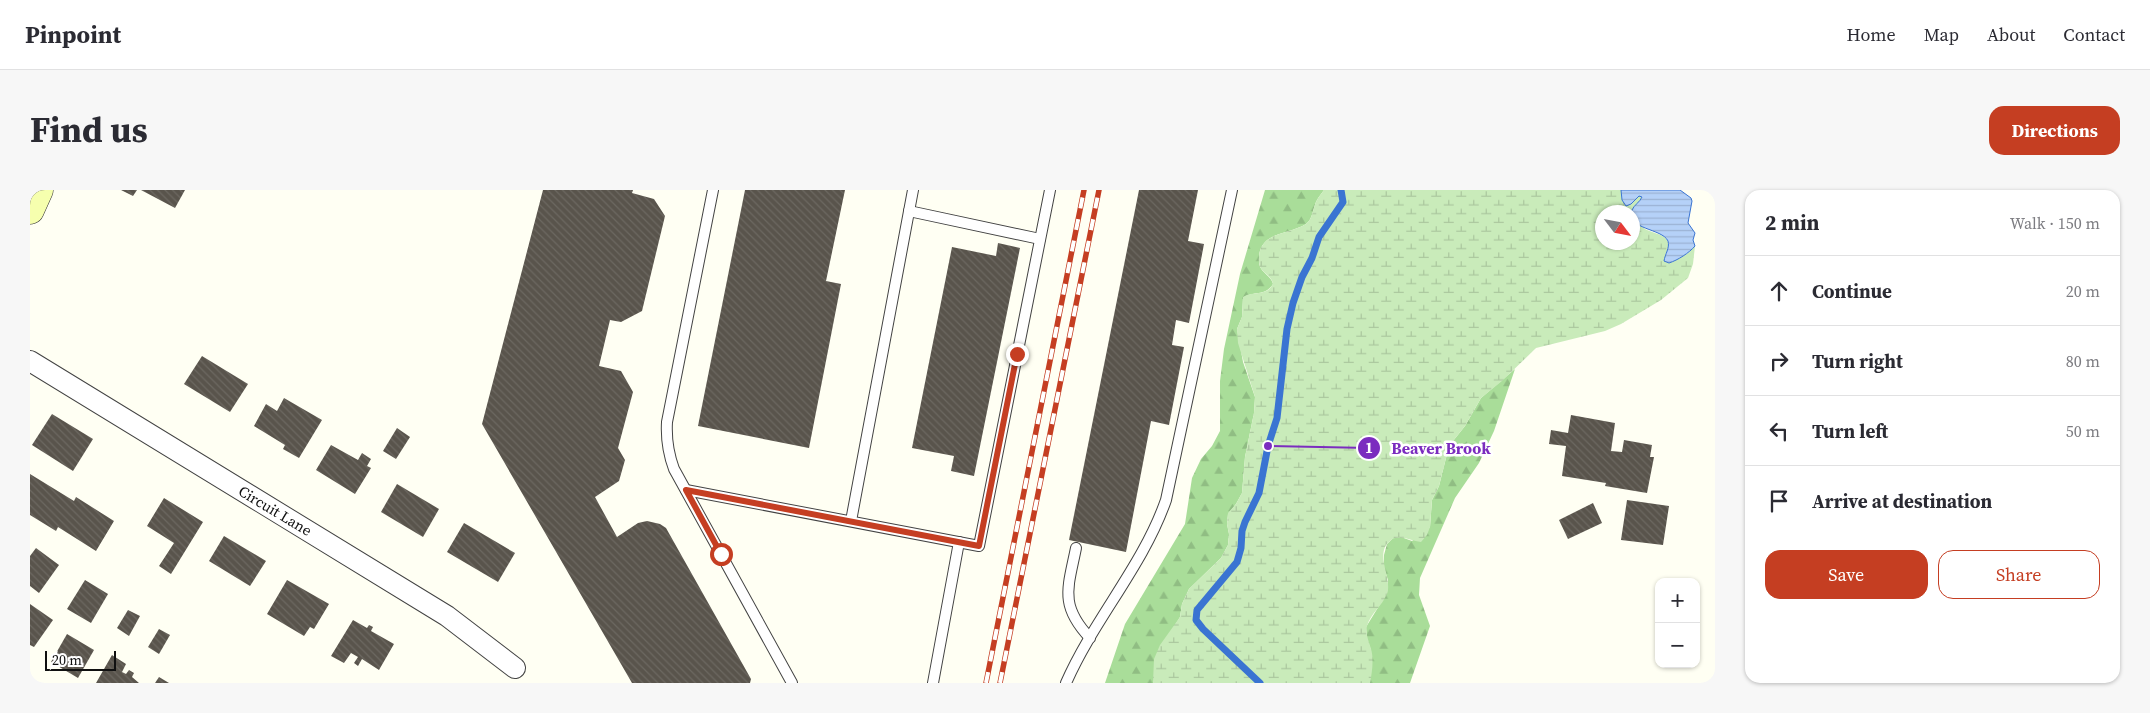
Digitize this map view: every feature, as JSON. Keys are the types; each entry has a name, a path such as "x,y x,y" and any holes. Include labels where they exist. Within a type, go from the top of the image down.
{"main road":[{"path":"30,210 39,190"}],"street":[{"name":"Circuit Lane","path":"30,361 447,616 494,650 515,668"}],"lane":[{"path":"713,190 667,422 668,453 674,469 792,683"},
{"path":"851,521 913,190"},
{"path":"686,490 979,546 1050,190"},
{"path":"1066,683 1090,638 1147,546 1166,500 1232,190"},
{"path":"909,211 1040,239"},
{"path":"933,683 959,542"},
{"path":"1076,548 1068,587 1068,602 1073,616 1090,638"}],"green space":[{"path":"1265,190 1324,190 1317,200 1310,219 1306,224 1275,236 1263,245 1259,262 1273,284 1266,291 1243,298 1242,317 1237,329 1243,362 1255,397 1254,413 1245,457 1242,493 1228,514 1228,545 1221,558 1189,589 1182,604 1180,617 1172,630 1153,683 1105,683 1125,624 1185,524 1192,478 1201,459 1212,446 1220,431 1220,381 1224,349 1240,274"},
{"path":"1324,190 1621,190 1622,200 1631,204 1641,196 1641,200 1637,205 1595,205 1595,250 1640,250 1640,224 1645,229 1667,240 1668,249 1665,256 1674,261 1688,253 1695,246 1693,264 1688,278 1661,300 1621,324 1605,331 1536,348 1502,381 1481,398 1465,426 1449,446 1439,486 1432,500 1430,527 1427,535 1421,542 1406,538 1394,538 1386,545 1383,559 1388,581 1387,594 1371,618 1367,629 1372,657 1370,683 1153,683 1154,659 1160,645 1180,617 1182,604 1189,589 1221,558 1228,545 1228,513 1242,493 1245,457 1254,413 1255,397 1238,343 1237,329 1242,317 1243,297 1267,291 1270,288 1273,284 1272,281 1263,271 1259,262 1263,245 1275,236 1306,224 1310,219 1317,200"},
{"path":"1515,369 1494,431 1479,463 1455,498 1420,578 1419,595 1430,626 1410,683 1370,683 1371,650 1367,639 1366,627 1387,593 1388,580 1384,568 1384,555 1387,544 1393,538 1401,537 1412,541 1430,527 1432,500 1439,486 1449,446 1465,426 1481,398"}],"water":[{"path":"1621,190 1680,190 1691,198 1692,201 1688,223 1695,233 1693,240 1695,246 1687,254 1676,260 1669,263 1664,261 1668,249 1668,241 1659,233 1640,225 1640,205 1636,205 1642,197 1639,196 1628,205 1625,205 1622,200"}],"building":[{"path":"121,190 137,190 133,196"},
{"path":"141,190 185,190 175,208"},
{"path":"543,190 633,190 632,193 654,199 665,216 642,311 621,322 610,320 599,366 621,371 633,392 618,448 625,460 619,481 595,497 617,537 638,523 647,521 660,524 666,528 751,679 750,683 632,683 482,424"},
{"path":"745,190 845,190 826,281 841,284 809,448 698,426"},
{"path":"1139,190 1198,190 1188,241 1204,244 1189,323 1176,320 1172,345 1184,347 1169,425 1151,421 1126,552 1069,540"},
{"path":"998,243 1020,248 974,476 951,471 954,456 912,448 952,247 996,256"},
{"path":"202,356 248,384 230,412 184,384"},
{"path":"284,398 322,420 299,458 283,449 285,445 254,426 266,404 277,411"},
{"path":"52,414 93,439 73,471 32,445"},
{"path":"1571,415 1615,423 1611,451 1622,452 1624,440 1652,445 1650,457 1654,457 1647,493 1605,486 1606,483 1562,476 1566,446 1549,444 1551,430 1568,433"},
{"path":"397,428 410,437 396,459 383,451"},
{"path":"331,445 358,460 362,453 371,459 367,466 371,468 355,494 316,470"},
{"path":"30,474 74,501 76,497 114,521 96,551 58,527 56,531 30,515"},
{"path":"397,484 439,509 423,537 381,512"},
{"path":"164,498 203,522 171,574 159,566 174,543 147,526"},
{"path":"1627,500 1669,506 1663,545 1621,540"},
{"path":"1593,503 1602,523 1568,539 1559,520"},
{"path":"464,523 515,553 498,582 447,552"},
{"path":"224,536 266,561 250,586 209,561"},
{"path":"36,548 59,565 39,593 30,586 30,556"},
{"path":"85,580 108,594 91,623 67,609"},
{"path":"287,580 329,604 314,629 310,627 304,636 267,614"},
{"path":"30,604 53,620 34,647 30,645"},
{"path":"128,610 140,616 129,636 117,628"},
{"path":"353,620 367,628 369,625 373,627 371,631 394,644 379,670 362,659 358,666 354,663 358,657 351,653 344,663 331,656"},
{"path":"159,629 170,635 159,654 148,647"},
{"path":"67,634 94,650 78,678 51,662"},
{"path":"112,655 126,664 122,672 126,674 129,670 134,673 132,677 139,683 96,683"},
{"path":"159,677 169,683 155,683"}],"waterway":[{"path":"1260,683 1203,629 1196,620 1197,610 1237,562 1241,548 1242,531 1259,493 1268,446 1277,418 1287,329 1293,303 1319,237 1343,202 1341,190"}],"railway":[{"path":"986,683 1084,190"},
{"path":"1000,683 1099,190"}],"place":[{"name":"Beaver Brook","path":"1268,446"}],"route":[{"path":"721,554 686,490 979,546 1017,354"}]}
